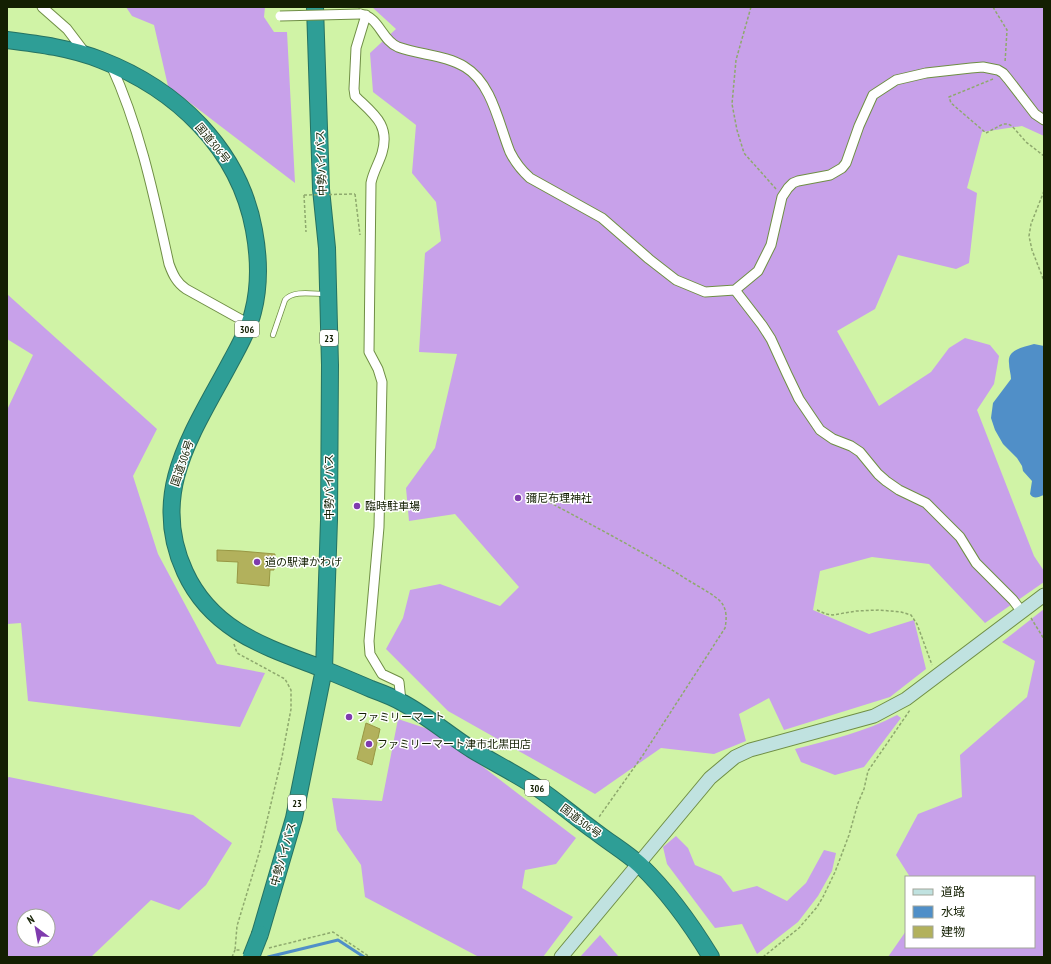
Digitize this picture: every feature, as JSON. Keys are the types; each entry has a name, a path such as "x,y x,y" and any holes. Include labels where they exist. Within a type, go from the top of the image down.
{"highway":[{"name":"中勢バイパス","path":"247,953 260,934 294,818 324,669 329,520 330,365 327,248 321,189 315,7"},
{"name":"国道306号","path":"7,40 61,48 86,55 110,64 146,82 188,113 216,143 236,173 246,197 252,218 258,264 255,304 249,324 192,434 177,474 171,500 172,530 181,562 190,582 208,607 239,634 277,652 324,669 401,701 472,749 536,787 638,864 682,914 712,957"}],"street":[{"path":"42,7 67,28 86,55"},
{"path":"280,16 363,15 374,20 386,38 397,47 448,60 465,66 478,77 495,107 510,153 521,170 530,178 602,218 649,259 676,280 705,292 735,290 758,272 771,245 782,197 788,188 793,183 798,181 830,175 842,168 846,163 858,126 873,95 896,80 926,73 971,68 983,67 998,70 1003,73 1035,114 1044,120"},
{"path":"363,15 356,48 355,96 378,118 382,127 384,145 371,183 369,352 378,369 382,382 379,527 369,641 370,654 382,674 399,682 401,701"},
{"path":"110,64 123,92 140,142 169,264 173,275 181,286 249,324"},
{"path":"735,290 771,339 799,399 820,430 833,439 851,446 860,452 878,474 899,490 926,503 960,537 976,563 1024,611"},
{"path":"561,957 710,778 735,757 762,746 874,716 906,699 1044,595"}],"lane":[{"path":"273,335 287,298 294,294 328,294"}],"path":[{"path":"751,7 736,60 732,104 737,130 744,153 782,197"},
{"path":"993,7 1007,30 1006,58 1003,73 949,97 951,103 986,133 1003,124 1012,126 1026,142 1044,156"},
{"path":"1044,191 1031,224 1029,236 1032,250 1044,281"},
{"path":"306,232 304,195 355,194 361,239"},
{"path":"536,496 617,538 669,568 719,600 725,609 727,619 725,628 643,755 590,828"},
{"path":"817,610 833,616 856,611 879,610 908,613 915,619 931,663 939,675"},
{"path":"1024,611 1044,639"},
{"path":"232,957 236,950 237,926 260,850 282,757 291,709 291,690 285,679 237,653 234,646 239,634"},
{"path":"763,957 799,928 817,907 823,897 835,872 864,789 868,771 874,760 910,709 906,699"},
{"path":"266,949 333,932 370,957"},
{"path":"236,950 247,953"}],"shaded area":[{"path":"126,7 265,7 264,17 274,32 287,32 295,183 168,86 154,25 132,16"},
{"path":"372,7 1044,7 1044,136 1022,126 982,132 967,188 977,193 969,263 956,269 898,255 875,309 837,331 879,406 931,372 949,348 965,338 990,345 999,356 994,384 977,410 1034,556 1044,571 1044,582 985,623 929,564 872,557 820,571 813,610 869,634 914,620 926,669 890,697 784,730 769,698 739,714 746,741 714,754 661,748 595,794 448,711 386,649 403,618 410,590 440,584 500,606 519,587 455,514 409,521 406,488 435,448 457,354 419,352 425,253 441,241 436,202 412,173 416,125 373,92 370,53 396,29"},
{"path":"7,294 157,429 133,476 158,554 217,664 265,673 240,727 28,701 21,623 7,624 7,410 33,355 7,339"},
{"path":"1044,609 1044,957 888,957 905,932 905,948 1035,948 1035,876 909,876 896,855 918,814 962,797 960,755 1027,697 1035,661 1002,642"},
{"path":"897,715 901,718 864,767 835,775 801,762 795,749 860,731"},
{"path":"398,719 428,729 478,763 576,838 556,864 525,870 522,888 573,917 543,957 479,957 365,897 361,865 337,830 332,798 382,801"},
{"path":"9,777 193,815 232,843 206,885 179,910 151,900 91,957 7,957 7,778"},
{"path":"676,836 688,848 695,865 721,876 733,892 757,886 787,901 806,883 824,850 836,853 832,871 818,896 798,922 757,954 742,924 715,928 667,864 663,847"},
{"path":"600,935 619,957 580,957"}],"water":[{"path":"1034,344 1044,346 1044,495 1036,498 1030,494 1032,481 1023,471 1017,458 1003,444 995,430 991,418 993,403 1011,379 1009,358 1017,349"}],"building":[{"name":"道の駅津かわげ","path":"217,550 275,554 274,570 270,570 269,586 237,583 238,562 217,561"},
{"name":"ファミリーマート津市北黒田店","path":"366,723 380,729 372,765 357,759"}],"waterway":[{"path":"268,957 338,940 364,957"}],"place":[{"name":"彌尼布理神社","path":"518,498"},
{"name":"臨時駐車場","path":"357,506"},
{"name":"道の駅津かわげ","path":"257,562"},
{"name":"ファミリーマート","path":"349,717"},
{"name":"ファミリーマート津市北黒田店","path":"369,744"}]}
